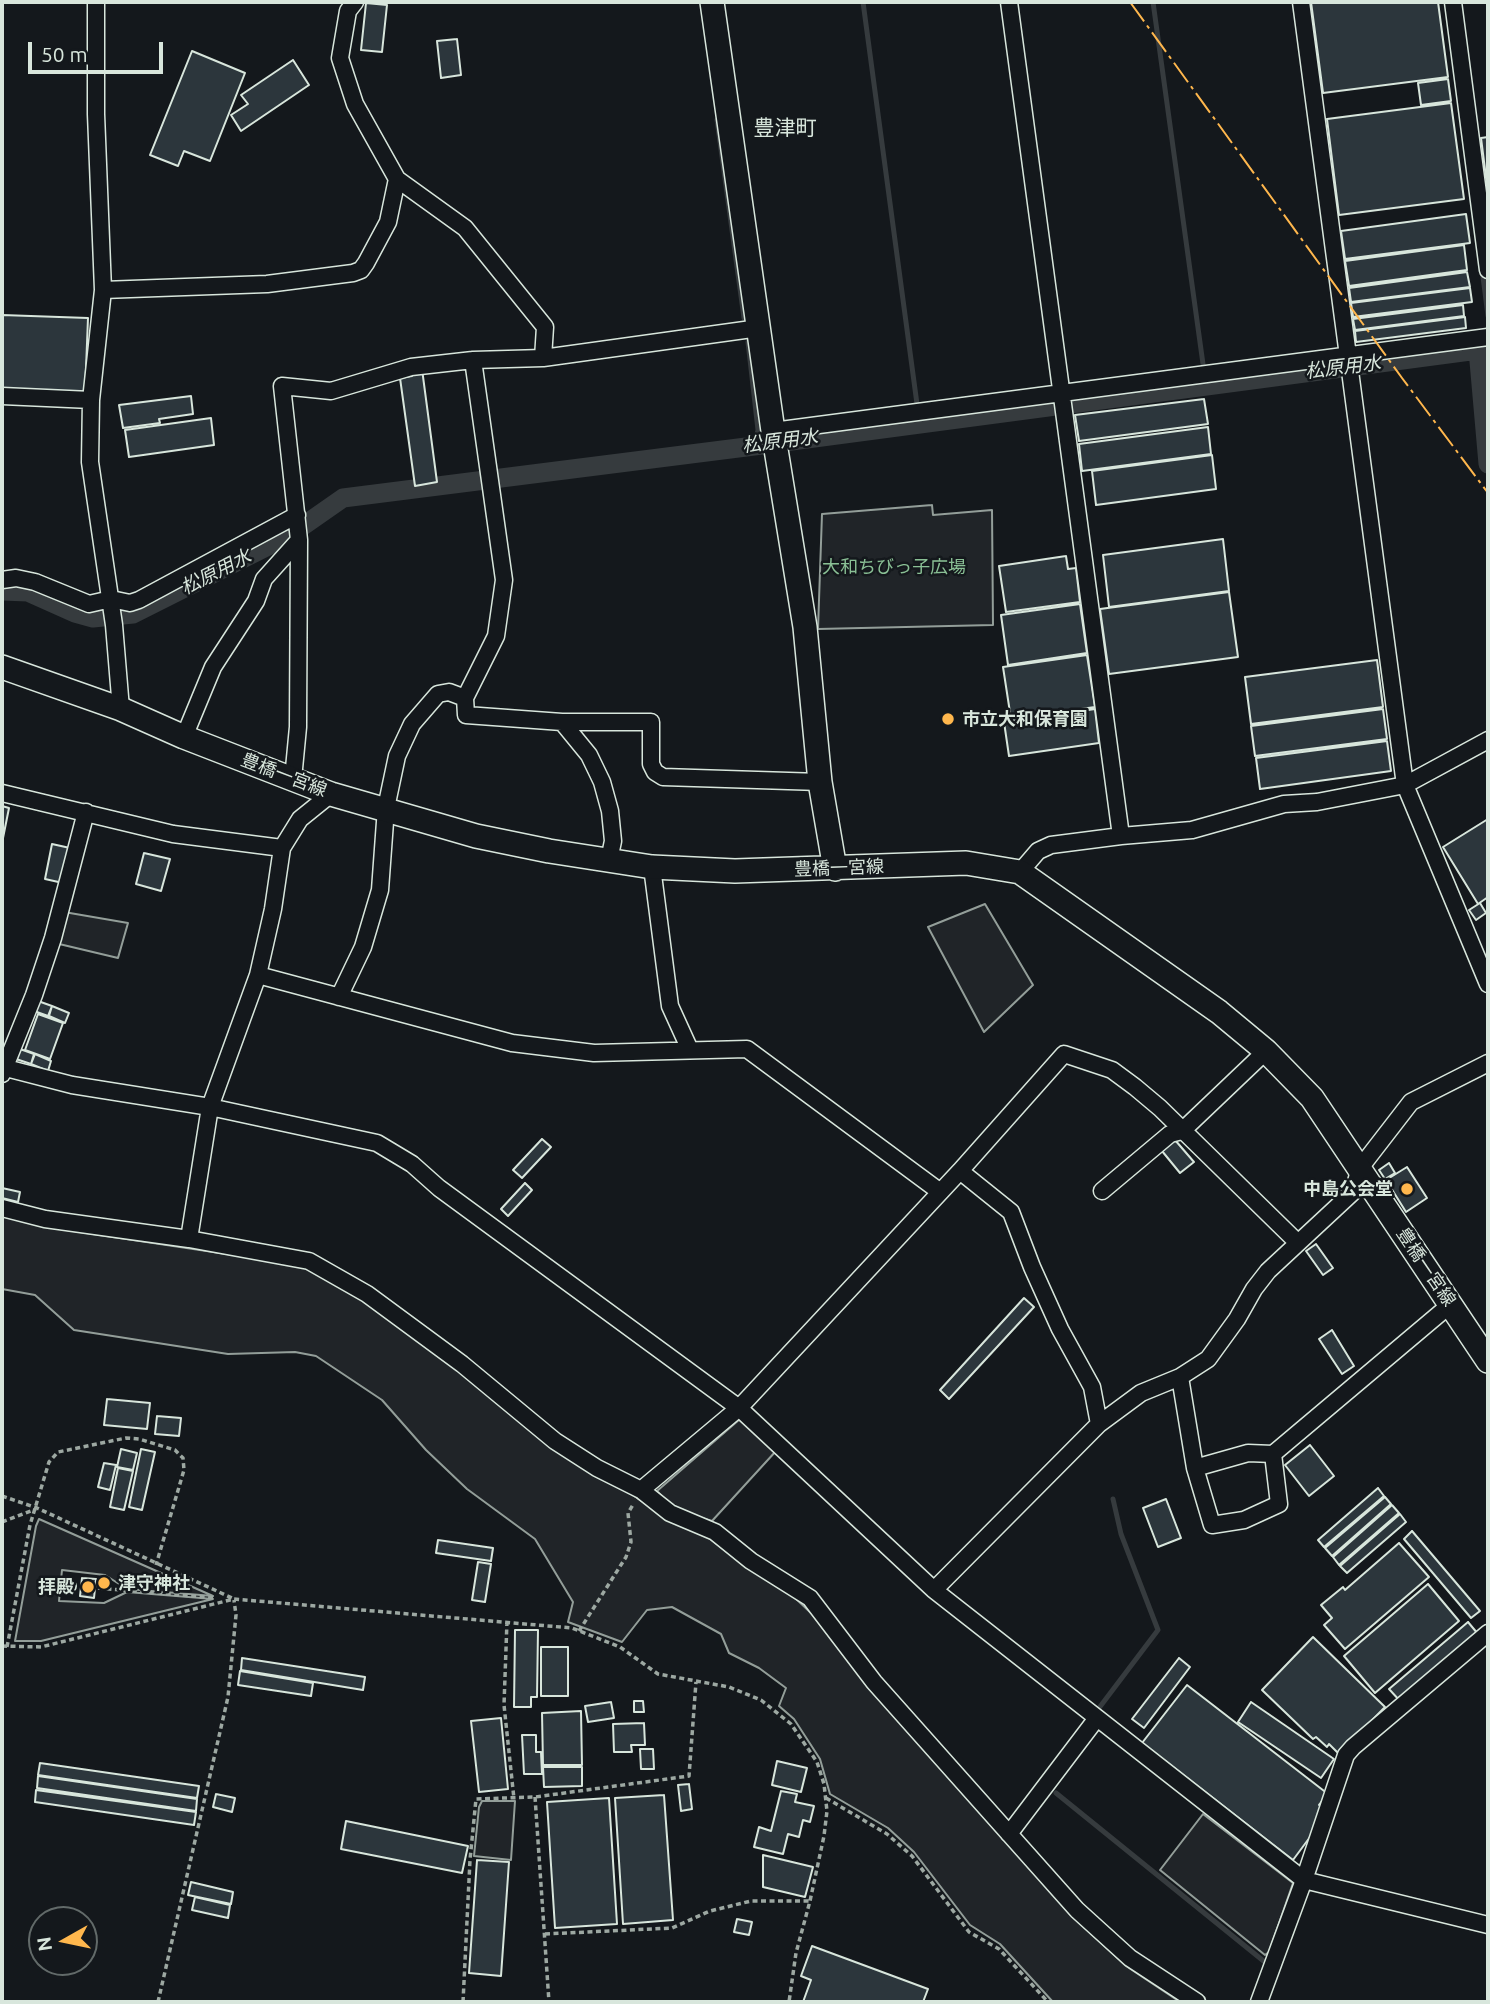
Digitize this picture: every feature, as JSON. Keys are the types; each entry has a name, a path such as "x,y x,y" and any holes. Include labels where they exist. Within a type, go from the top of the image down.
{"main road":[{"path":"712,2 773,432 805,627 820,782 835,869"},
{"name":"豊橋一宮線","path":"2,667 121,709 184,737 331,794 477,836 549,851 652,867 735,871 966,863 1020,872 1219,1012 1266,1051 1312,1098 1488,1362"}],"street":[{"path":"96,2 96,114 103,290 91,400 90,462 114,625 121,709"},
{"path":"355,2 348,10 340,58 355,104 397,179 465,229 545,327 543,358"},
{"path":"1009,2 1121,836"},
{"path":"1301,2 1405,785 1488,984"},
{"path":"1453,2 1488,270"},
{"path":"103,290 267,284 361,270 388,222 397,179"},
{"path":"293,779 298,727 299,539 282,386 331,391 411,367 473,360 543,358 759,328"},
{"path":"773,432 1488,337"},
{"path":"473,360 504,580 496,636 465,698 466,715 562,722 651,722 651,764 655,772 663,777 820,782"},
{"path":"2,396 91,400"},
{"path":"2,580 16,578 35,582 89,604 130,603 297,515"},
{"path":"184,737 213,667 256,601 264,579 299,539"},
{"path":"339,997 363,947 380,890 386,808 397,756 412,724 438,694 449,692 465,698"},
{"path":"562,722 589,755 602,782 610,811 613,841 609,860"},
{"path":"1020,872 1038,851 1051,845 1192,830 1284,804 1317,802 1405,785 1488,740"},
{"path":"2,793 173,834 282,848"},
{"path":"189,1239 210,1107 258,975 273,909 282,848 300,819 331,794"},
{"path":"86,812 53,938 34,995 2,1070 72,1085 210,1107 377,1143 412,1164 439,1188 739,1408 934,1590 1304,1880 1488,1925"},
{"path":"652,867 670,1006 690,1050"},
{"path":"258,975 512,1043 594,1053 747,1049 939,1191"},
{"path":"1102,1191 1170,1134 1182,1132 1266,1051"},
{"path":"641,1490 739,1408 960,1171 1064,1054 1112,1070 1160,1108 1297,1242"},
{"path":"934,1590 1099,1424 1141,1394 1180,1377 1208,1359 1268,1271 1353,1192 1360,1168 1411,1102 1488,1063"},
{"path":"960,1171 1011,1212 1060,1329 1092,1387 1099,1424"},
{"path":"2,1208 45,1219 189,1239 309,1261 378,1301 462,1364 555,1441 597,1468 641,1490 670,1513 715,1532 751,1561 810,1598 873,1682 1077,1910 1130,1958 1197,2002"},
{"path":"1195,1468 1248,1453 1273,1454 1451,1304"},
{"path":"1180,1377 1195,1468 1212,1525 1244,1520 1279,1504 1273,1454"},
{"path":"1259,2002 1346,1755 1487,1636"},
{"path":"1009,1834 1097,1718"}],"path":[{"path":"156,1565 184,1470 183,1458 175,1450 139,1439 126,1438 58,1451 49,1462 30,1525 4,1647 41,1647 234,1599 572,1628 620,1647 657,1674 729,1687 761,1700 791,1724 817,1762 824,1784 827,1811 810,1901 796,1953 789,2002"},
{"path":"579,1631 626,1557 631,1542 628,1513 641,1490"},
{"path":"2,1496 37,1508 234,1599"},
{"path":"2,1522 37,1508"},
{"path":"98,1588 216,1598"},
{"path":"158,2002 228,1697 236,1615 234,1599"},
{"path":"507,1621 504,1704 514,1799"},
{"path":"463,2002 470,1860 476,1800 535,1797 689,1776 695,1682"},
{"path":"535,1797 549,2002"},
{"path":"825,1798 887,1834 912,1856 969,1932 999,1949 1048,2002"},
{"path":"545,1934 671,1928 710,1911 751,1901 810,1901"}],"green space":[{"name":"大和ちびっ子広場","path":"932,505 933,515 992,510 993,625 818,629 822,514"},
{"path":"985,904 1033,985 984,1032 928,927"},
{"path":"64,912 128,923 118,958 55,943"},
{"path":"2,1216 46,1227 300,1265 363,1298 456,1368 551,1446 593,1475 631,1494 667,1518 709,1538 745,1566 793,1596 812,1614 867,1686 1070,1914 1126,1966 1180,2002 1053,2002 1000,1944 970,1925 914,1852 888,1828 830,1794 820,1759 794,1719 779,1706 786,1688 759,1668 729,1653 721,1634 672,1607 647,1610 622,1642 568,1622 573,1602 535,1539 467,1489 426,1450 382,1400 316,1356 295,1352 228,1354 74,1330 35,1295 2,1289"},
{"path":"740,1419 776,1451 712,1521 675,1510 657,1491"},
{"name":"津守神社","path":"39,1519 213,1596 127,1589 105,1575 62,1570 59,1601 104,1603 127,1592 213,1599 41,1641 15,1641"},
{"path":"482,1801 515,1801 511,1860 474,1856 479,1807"},
{"path":"1203,1814 1293,1883 1269,1952 1265,1955 1160,1870"}],"building":[{"path":"1311,2 1438,2 1448,77 1323,93"},
{"path":"366,3 387,5 382,52 361,50"},
{"path":"457,39 461,75 441,78 437,41"},
{"path":"192,51 245,73 210,161 184,151 178,166 150,155"},
{"path":"293,60 309,85 241,131 231,115 248,104 241,95"},
{"path":"1448,79 1451,101 1421,105 1418,83"},
{"path":"1451,103 1464,199 1339,215 1327,119"},
{"path":"1488,137 1488,193 1481,138"},
{"path":"1466,214 1470,243 1345,259 1341,231"},
{"path":"1464,245 1467,270 1349,286 1345,261"},
{"path":"1467,272 1470,287 1351,302 1349,288"},
{"path":"1470,288 1472,302 1353,317 1351,303"},
{"path":"1463,305 1464,316 1355,330 1353,319"},
{"path":"2,315 88,318 85,394 2,391"},
{"path":"1465,317 1466,328 1356,342 1355,331"},
{"path":"422,369 437,482 415,486 400,378 412,376 411,371"},
{"path":"191,396 193,414 159,419 160,423 123,428 119,405"},
{"path":"1204,399 1208,424 1079,441 1075,415"},
{"path":"211,418 214,445 129,457 125,430"},
{"path":"1208,427 1211,454 1082,471 1079,444"},
{"path":"1212,455 1216,489 1096,505 1092,471"},
{"path":"1223,539 1229,591 1109,607 1103,555"},
{"path":"1066,556 1068,569 1076,568 1080,602 1006,612 999,566"},
{"path":"1229,592 1238,657 1109,674 1100,609"},
{"path":"1080,604 1087,653 1008,665 1001,615"},
{"path":"1087,655 1095,707 1011,719 1003,667"},
{"path":"1377,660 1383,707 1251,724 1245,677"},
{"path":"1095,709 1099,743 1009,756 1004,722"},
{"path":"1383,709 1387,739 1255,756 1251,726"},
{"path":"1387,741 1391,771 1260,789 1256,758"},
{"path":"2,806 9,808 2,843"},
{"path":"1488,819 1488,897 1478,904 1443,847"},
{"path":"52,844 70,848 63,883 45,879"},
{"path":"144,853 170,859 161,891 136,884"},
{"path":"1480,903 1486,913 1476,920 1469,910"},
{"path":"38,1001 52,1006 48,1016 34,1011"},
{"path":"52,1006 69,1013 65,1023 49,1016"},
{"path":"38,1014 63,1023 50,1059 25,1050"},
{"path":"20,1049 34,1054 31,1064 16,1059"},
{"path":"35,1054 51,1061 48,1071 31,1064"},
{"path":"542,1139 551,1147 522,1178 513,1170"},
{"path":"1175,1140 1194,1162 1180,1173 1162,1151"},
{"path":"1389,1163 1395,1173 1385,1179 1379,1170"},
{"name":"中島公会堂","path":"1407,1167 1427,1198 1406,1212 1386,1180"},
{"path":"525,1183 532,1190 508,1216 501,1209"},
{"path":"2,1188 20,1192 18,1202 2,1198"},
{"path":"1316,1244 1333,1268 1323,1275 1306,1251"},
{"path":"1024,1298 1034,1307 949,1399 940,1390"},
{"path":"1332,1330 1354,1366 1342,1374 1319,1339"},
{"path":"107,1399 150,1403 147,1429 104,1425"},
{"path":"157,1416 181,1418 179,1436 155,1434"},
{"path":"1310,1445 1334,1476 1309,1496 1285,1465"},
{"path":"121,1449 137,1453 133,1470 117,1467"},
{"path":"141,1449 155,1452 142,1510 129,1507"},
{"path":"104,1463 116,1465 110,1490 98,1487"},
{"path":"118,1468 133,1471 124,1510 110,1507"},
{"path":"1378,1488 1384,1496 1324,1547 1318,1540"},
{"path":"1385,1497 1391,1504 1332,1556 1325,1548"},
{"path":"1166,1499 1181,1538 1158,1547 1143,1508"},
{"path":"1392,1505 1399,1513 1339,1565 1333,1557"},
{"path":"1400,1514 1406,1522 1347,1573 1340,1566"},
{"path":"1412,1531 1480,1611 1471,1618 1404,1539"},
{"path":"438,1540 493,1548 491,1561 436,1553"},
{"path":"1399,1543 1429,1577 1345,1649 1324,1625 1332,1618 1321,1605 1343,1587 1345,1590"},
{"path":"478,1562 491,1564 485,1602 472,1600"},
{"name":"拝殿","path":"82,1578 96,1579 94,1598 80,1596"},
{"path":"70,1580 76,1586 70,1592 64,1586"},
{"path":"1428,1584 1459,1621 1375,1693 1344,1656"},
{"path":"1468,1622 1478,1634 1400,1701 1389,1689"},
{"path":"515,1630 538,1630 537,1697 531,1697 531,1707 514,1707"},
{"path":"1313,1637 1385,1707 1339,1754 1329,1744 1327,1747 1316,1737 1313,1739 1262,1690"},
{"path":"541,1647 568,1647 568,1696 541,1696"},
{"path":"242,1658 365,1677 363,1690 241,1670"},
{"path":"1179,1658 1190,1667 1144,1728 1132,1719"},
{"path":"240,1671 313,1683 311,1696 238,1685"},
{"path":"1187,1685 1328,1794 1319,1805 1324,1808 1316,1829 1293,1860 1142,1743"},
{"path":"634,1701 643,1701 644,1712 634,1712"},
{"path":"611,1702 614,1718 588,1722 585,1706"},
{"path":"1251,1702 1334,1759 1321,1778 1238,1722"},
{"path":"581,1711 582,1765 543,1765 542,1713"},
{"path":"501,1718 508,1789 479,1792 471,1721"},
{"path":"644,1723 645,1745 631,1745 632,1752 614,1752 613,1724"},
{"path":"522,1735 536,1735 536,1752 541,1752 542,1774 524,1774"},
{"path":"640,1749 653,1749 654,1769 641,1769"},
{"path":"777,1761 807,1768 801,1792 772,1785"},
{"path":"40,1763 199,1786 197,1798 38,1775"},
{"path":"543,1767 582,1767 582,1786 544,1787"},
{"path":"38,1776 197,1799 196,1811 37,1788"},
{"path":"689,1784 692,1809 681,1811 678,1785"},
{"path":"36,1790 196,1812 194,1825 35,1802"},
{"path":"781,1791 797,1794 795,1802 814,1806 810,1822 803,1820 799,1837 788,1834 783,1854 754,1847 759,1827 771,1831"},
{"path":"216,1794 235,1798 232,1812 213,1807"},
{"path":"664,1795 673,1920 623,1924 615,1798"},
{"path":"609,1798 617,1924 555,1928 547,1802"},
{"path":"346,1821 468,1846 462,1873 341,1849"},
{"path":"763,1855 813,1867 805,1897 763,1887"},
{"path":"477,1860 509,1862 501,1976 469,1973"},
{"path":"191,1882 233,1892 231,1904 188,1895"},
{"path":"195,1897 230,1905 228,1918 192,1910"},
{"path":"737,1919 752,1922 749,1935 734,1932"},
{"path":"812,1946 928,1989 923,2002 803,2002 811,1980 801,1976"}],"waterway":[{"path":"863,2 917,404"},
{"path":"1153,2 1203,364"},
{"path":"717,120 744,318"},
{"name":"松原用水","path":"1482,269 1488,316"},
{"path":"1478,350 1488,328"},
{"path":"748,342 758,430 754,446"},
{"name":"松原用水","path":"2,591 28,592 93,618 133,614 290,535 343,498 1478,350 1488,464"},
{"path":"1096,1712 1158,1630 1121,1534 1113,1499"},
{"path":"1056,1793 1266,1963 1265,1966"}],"power":[{"path":"1130,2 1488,493"}],"place":[{"name":"市立大和保育園","path":"948,719"},
{"name":"中島公会堂","path":"1407,1189"},
{"name":"津守神社","path":"104,1583"},
{"name":"拝殿","path":"88,1587"}],"district":[{"name":"豊津町","path":"785,128"}]}
